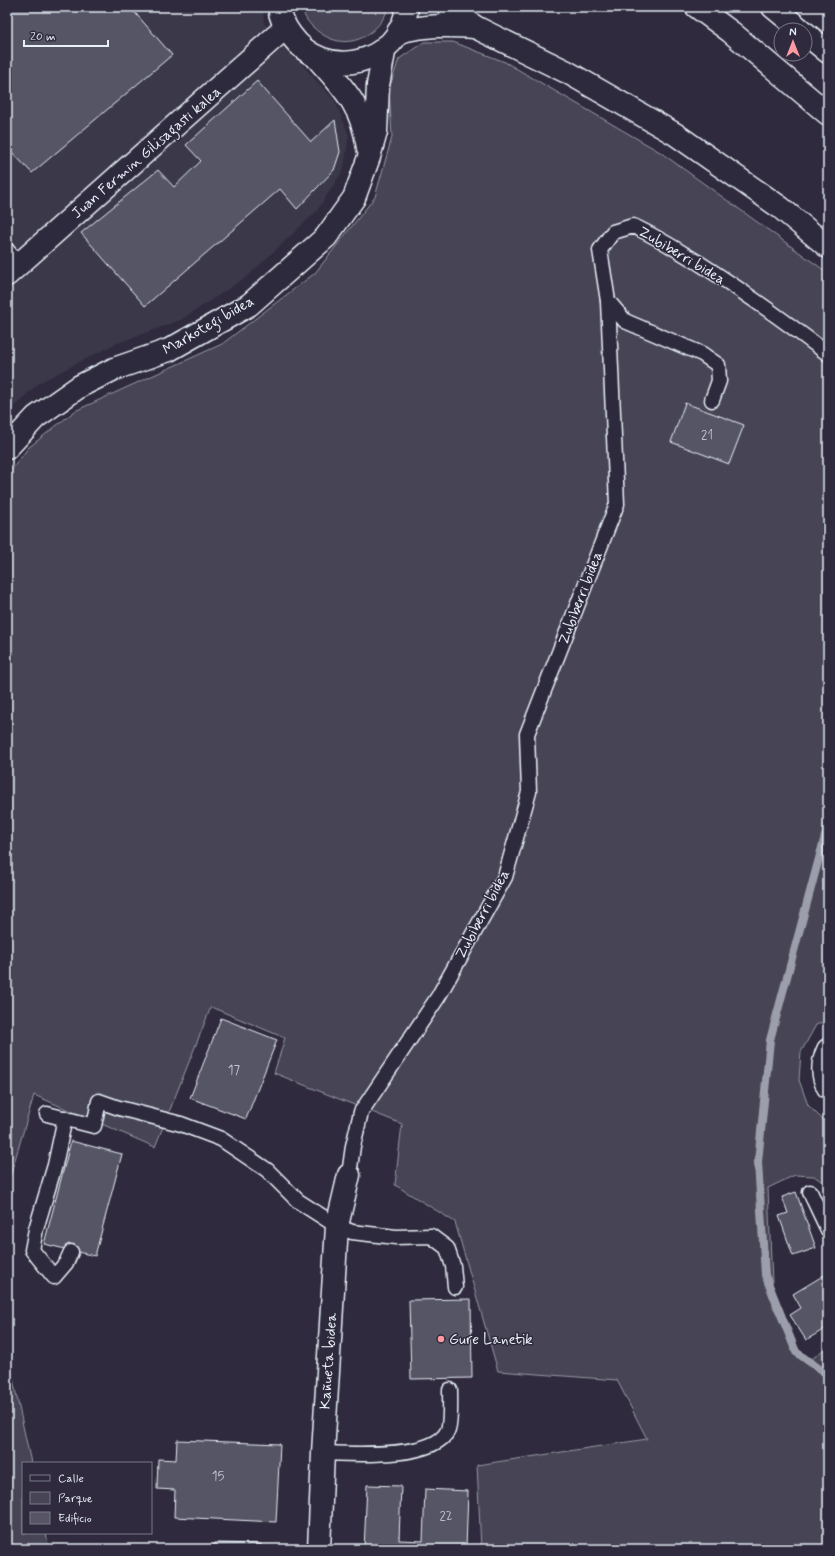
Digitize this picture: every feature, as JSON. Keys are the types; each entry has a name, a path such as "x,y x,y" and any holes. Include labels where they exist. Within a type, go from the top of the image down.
{"main road":[{"path":"279,7 285,28 298,46 317,58 332,62 348,63 368,58 392,40 421,26 445,25 475,27"},
{"name":"Markotegi bidea","path":"7,448 36,417 80,386 114,369 169,350 249,305 326,237 354,198 369,157 376,132 378,85 392,40 406,16 406,7"},
{"path":"449,7 475,27 567,72 675,134 781,208 828,247"},
{"path":"697,7 731,32 828,114"},
{"path":"773,7 791,22"},
{"name":"Juan Fermin Gilisagasti kalea","path":"11,263 285,28"},
{"path":"813,40 828,52"},
{"name":"Markotegi bidea","path":"317,58 349,94 356,106 366,133 369,157"},
{"path":"828,1050 825,1057 823,1070 824,1078 828,1087"},
{"name":"Kañueta bidea","path":"319,1549 323,1453 337,1226 349,1175"}],"lane":[{"name":"Zubiberri bidea","path":"349,1175 352,1146 361,1112 438,997 505,877 529,792 527,734 617,504 608,301 600,250 613,232 633,226 651,234 712,272 786,322 828,354"},
{"path":"608,301 626,321 702,354 718,366 719,381 712,400"},
{"path":"47,1114 94,1126 99,1101 118,1108 181,1124 221,1140 267,1170 298,1201 337,1226 352,1232 396,1237 431,1236 448,1248 453,1266 455,1287"},
{"path":"65,1118 55,1165 36,1229 32,1250 54,1276 66,1263 71,1252"},
{"path":"810,1192 828,1230"},
{"path":"323,1453 394,1453 417,1450 437,1442 448,1430 450,1390"}],"shaded area":[{"path":"7,7 263,7 264,23 335,101 349,135 344,169 317,211 248,276 181,320 115,344 39,383 7,413"}],"green space":[{"path":"302,7 389,7 376,28 357,40 347,41 336,40 325,36 314,28 306,19"},
{"path":"424,42 453,42 505,62 660,152 828,273 828,1020 816,1025 801,1052 799,1080 808,1105 828,1125 828,1186 814,1176 795,1175 768,1188 773,1307 807,1363 828,1346 828,1549 481,1549 477,1465 647,1439 617,1380 498,1371 455,1222 395,1185 402,1124 274,1073 285,1038 211,1007 155,1147 34,1095 7,1187 7,476 28,448 75,411 222,344 315,273 375,197 392,137 389,89 399,59"},
{"path":"7,1351 31,1462 22,1462 22,1534 46,1534 49,1549 7,1549"}],"building":[{"path":"7,7 130,7 172,55 32,173 7,147"},
{"path":"257,81 311,142 335,120 340,152 334,170 297,209 280,189 145,306 81,233 158,170 174,187 201,161 186,145"},
{"path":"685,403 744,425 729,464 671,442"},
{"path":"221,1018 277,1040 246,1119 190,1098"},
{"path":"71,1141 122,1154 95,1256 44,1244"},
{"path":"796,1192 816,1248 793,1256 779,1216 788,1213 782,1197"},
{"path":"826,1274 828,1277 828,1327 806,1340 790,1315 801,1308 793,1294"},
{"name":"Gure Lanetik","path":"471,1299 472,1378 411,1379 409,1300"},
{"path":"177,1440 280,1444 276,1522 174,1517 175,1490 157,1489 158,1459 176,1460"},
{"path":"367,1485 401,1486 399,1540 423,1541 425,1489 468,1491 466,1549 364,1549"},
{"path":"214,1543 261,1544 261,1549 213,1549"}],"waterway":[{"path":"828,825 770,1040 758,1162 765,1275 796,1352 828,1375"}],"place":[{"name":"Gure Lanetik","path":"441,1339"}]}
